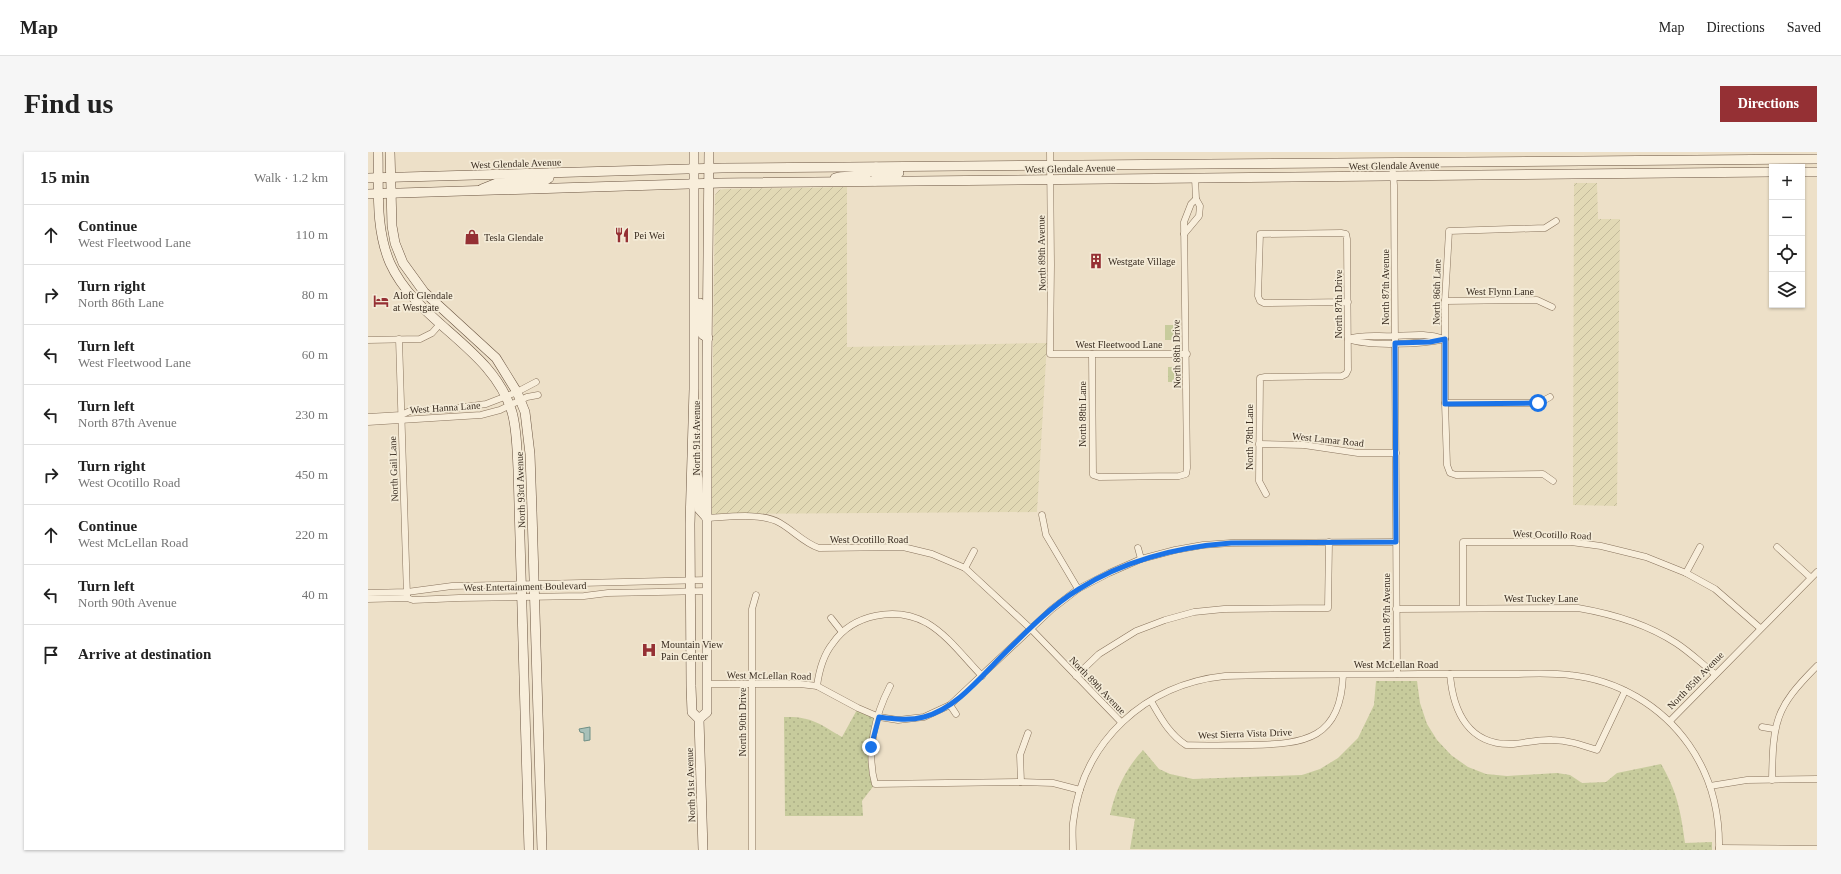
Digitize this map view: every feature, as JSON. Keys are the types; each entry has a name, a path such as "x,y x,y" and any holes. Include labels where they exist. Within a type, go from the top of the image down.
{"main road":[{"name":"North 93rd Avenue","path":"378,152 380,226 390,262 399,280 410,295 488,370 507,401 514,424 516,439 522,585 529,850"},
{"name":"North 93rd Avenue","path":"390,152 392,226 395,243 403,263 424,292 496,358 519,396 525,412 528,437 535,597 542,850"},
{"name":"North 91st Avenue","path":"694,152 694,389 690,524 690,591 692,712 699,719 703,850"},
{"name":"North 91st Avenue","path":"699,719 707,712 709,152"},
{"name":"West Glendale Avenue","path":"368,178 693,168 1392,163 1739,156 1817,159"},
{"path":"1739,156 1739,172"},
{"path":"1195,165 1195,178"},
{"path":"823,182 845,175 867,174 876,167"},
{"path":"875,181 876,176 879,174 930,172 931,167"},
{"name":"West Glendale Avenue","path":"368,194 693,184 875,181 1769,172"},
{"path":"1805,172 1817,172"},
{"path":"478,190 497,182 546,180 549,178 550,173"},
{"path":"694,278 700,296 701,332 708,338"},
{"path":"692,452 697,470 698,509 707,518"}],"street":[{"name":"North 89th Avenue","path":"1050,152 1050,354"},
{"name":"North 87th Avenue","path":"1392,163 1395,339 1397,674"},
{"path":"1184,234 1199,216 1200,206 1196,200 1195,178"},
{"name":"North 88th Drive","path":"1186,474 1187,354 1184,222 1191,204 1196,200"},
{"path":"1189,211 1199,216"},
{"name":"North 86th Lane","path":"1553,481 1543,474 1456,475 1450,473 1447,465 1445,404 1445,301 1449,231 1545,228 1556,221"},
{"name":"North 87th Drive","path":"1260,378 1342,376 1346,374 1348,302 1346,234 1260,234 1258,296 1260,301 1264,303 1348,302"},
{"name":"West Flynn Lane","path":"1445,301 1537,300 1552,307"},
{"path":"368,340 424,337 432,333 440,324"},
{"path":"1423,334 1423,343"},
{"path":"1348,339 1358,343 1423,334 1445,339"},
{"name":"North Gail Lane","path":"399,339 407,595"},
{"path":"1395,339 1423,343 1445,339"},
{"name":"West Fleetwood Lane","path":"1050,354 1187,354"},
{"name":"North 88th Lane","path":"1092,354 1093,475 1099,477 1178,476 1186,474"},
{"name":"North 78th Lane","path":"1260,378 1259,481 1266,494"},
{"path":"519,396 536,382"},
{"path":"519,396 527,397 538,395"},
{"name":"West Hanna Lane","path":"368,417 410,418 481,415 519,396"},
{"name":"West Hanna Lane","path":"368,422 401,418 410,411 476,406 507,401 519,396"},
{"path":"1445,404 1538,403 1550,397"},
{"name":"West Lamar Road","path":"1259,444 1304,445 1358,453 1396,452"},
{"path":"1042,515 1046,535 1078,589"},
{"name":"West Ocotillo Road","path":"707,518 764,517 780,523 811,545 819,548 903,547 932,554 965,568 1030,629"},
{"path":"1076,676 1099,654 1136,631 1165,620 1187,614 1224,609 1328,608 1329,542"},
{"path":"1030,629 1052,609 1078,589 1109,573 1142,559 1175,550 1203,545 1396,542"},
{"name":"West Ocotillo Road","path":"1463,608 1463,542 1586,543 1646,557 1686,573 1715,589 1760,628"},
{"path":"1686,573 1700,547"},
{"path":"1777,547 1810,578"},
{"path":"1138,548 1142,559"},
{"path":"965,568 974,551"},
{"name":"North 85th Avenue","path":"1719,849 1716,813 1710,786 1695,753 1670,721 1760,628 1817,572"},
{"name":"West Entertainment Boulevard","path":"368,599 407,595 452,586 707,580"},
{"name":"West Entertainment Boulevard","path":"368,594 407,595 413,600 584,596 620,592 707,591"},
{"name":"North 90th Drive","path":"752,850 752,609 756,595"},
{"name":"West Tuckey Lane","path":"1396,608 1578,608 1604,612 1637,623 1676,643 1715,674"},
{"path":"817,686 825,658 832,643 842,632 857,622 879,615 892,614 905,615 926,623 938,631 982,676"},
{"path":"831,618 842,632"},
{"name":"North 89th Avenue","path":"1030,629 1121,722 1101,747 1090,766 1080,790 1073,823 1073,850"},
{"name":"West McLellan Road","path":"707,684 800,684 817,686 858,708 879,717 898,720 924,716 950,705 1030,629"},
{"path":"1772,780 1774,729 1781,710 1788,698 1817,666"},
{"name":"West McLellan Road","path":"1121,722 1151,701 1176,688 1207,678 1238,676 1397,674 1569,675 1596,680 1625,691 1651,706 1670,721"},
{"path":"1450,674 1454,702 1460,717 1475,734 1490,742 1512,744 1551,739 1571,741 1597,750 1625,691"},
{"name":"West Sierra Vista Drive","path":"1151,701 1168,729 1176,738 1186,745 1286,744 1308,738 1320,731 1332,719 1341,698 1343,675"},
{"path":"890,686 884,697 871,747 871,772 875,784 1021,782 1053,783 1080,790"},
{"path":"950,705 956,714"},
{"path":"1762,727 1774,729"},
{"path":"1021,782 1020,755 1028,733"},
{"path":"1710,786 1739,780 1817,779"},
{"path":"1719,849 1817,849"}],"shaded area":[{"path":"1574,183 1597,183 1598,219 1620,219 1617,506 1573,505"},
{"path":"847,187 847,347 1047,343 1037,512 711,514 715,195 719,190 724,189"}],"green space":[{"path":"1165,325 1179,325 1179,340 1165,340"},
{"path":"1168,367 1175,367 1175,382 1168,382"},
{"path":"1376,681 1417,681 1420,703 1427,724 1437,740 1451,755 1468,767 1486,774 1507,776 1557,773 1570,775 1582,783 1606,782 1617,773 1661,764 1671,783 1678,802 1685,843 1712,842 1712,850 1130,849 1135,819 1110,815 1115,797 1126,772 1143,750 1159,769 1170,774 1193,779 1302,775 1320,769 1338,758 1358,738 1374,705"},
{"path":"858,708 879,717 873,735 875,784 862,801 863,816 785,816 784,717 808,719 842,737"}],"water":[{"path":"590,727 590,740 584,741 584,733 580,732 579,729"}],"place":[{"name":"Pei Wei","path":"622,235"},
{"name":"Tesla Glendale","path":"472,237"},
{"name":"Westgate Village","path":"1096,261"},
{"name":"Aloft Glendale at Westgate","path":"381,301"},
{"name":"Mountain View Pain Center","path":"649,650"}],"route":[{"path":"871,747 879,717 898,720 924,716 950,705 1052,609 1078,589 1109,573 1142,559 1175,550 1203,545 1231,543 1396,542 1395,343 1430,342 1445,339 1445,404 1538,403"}]}
